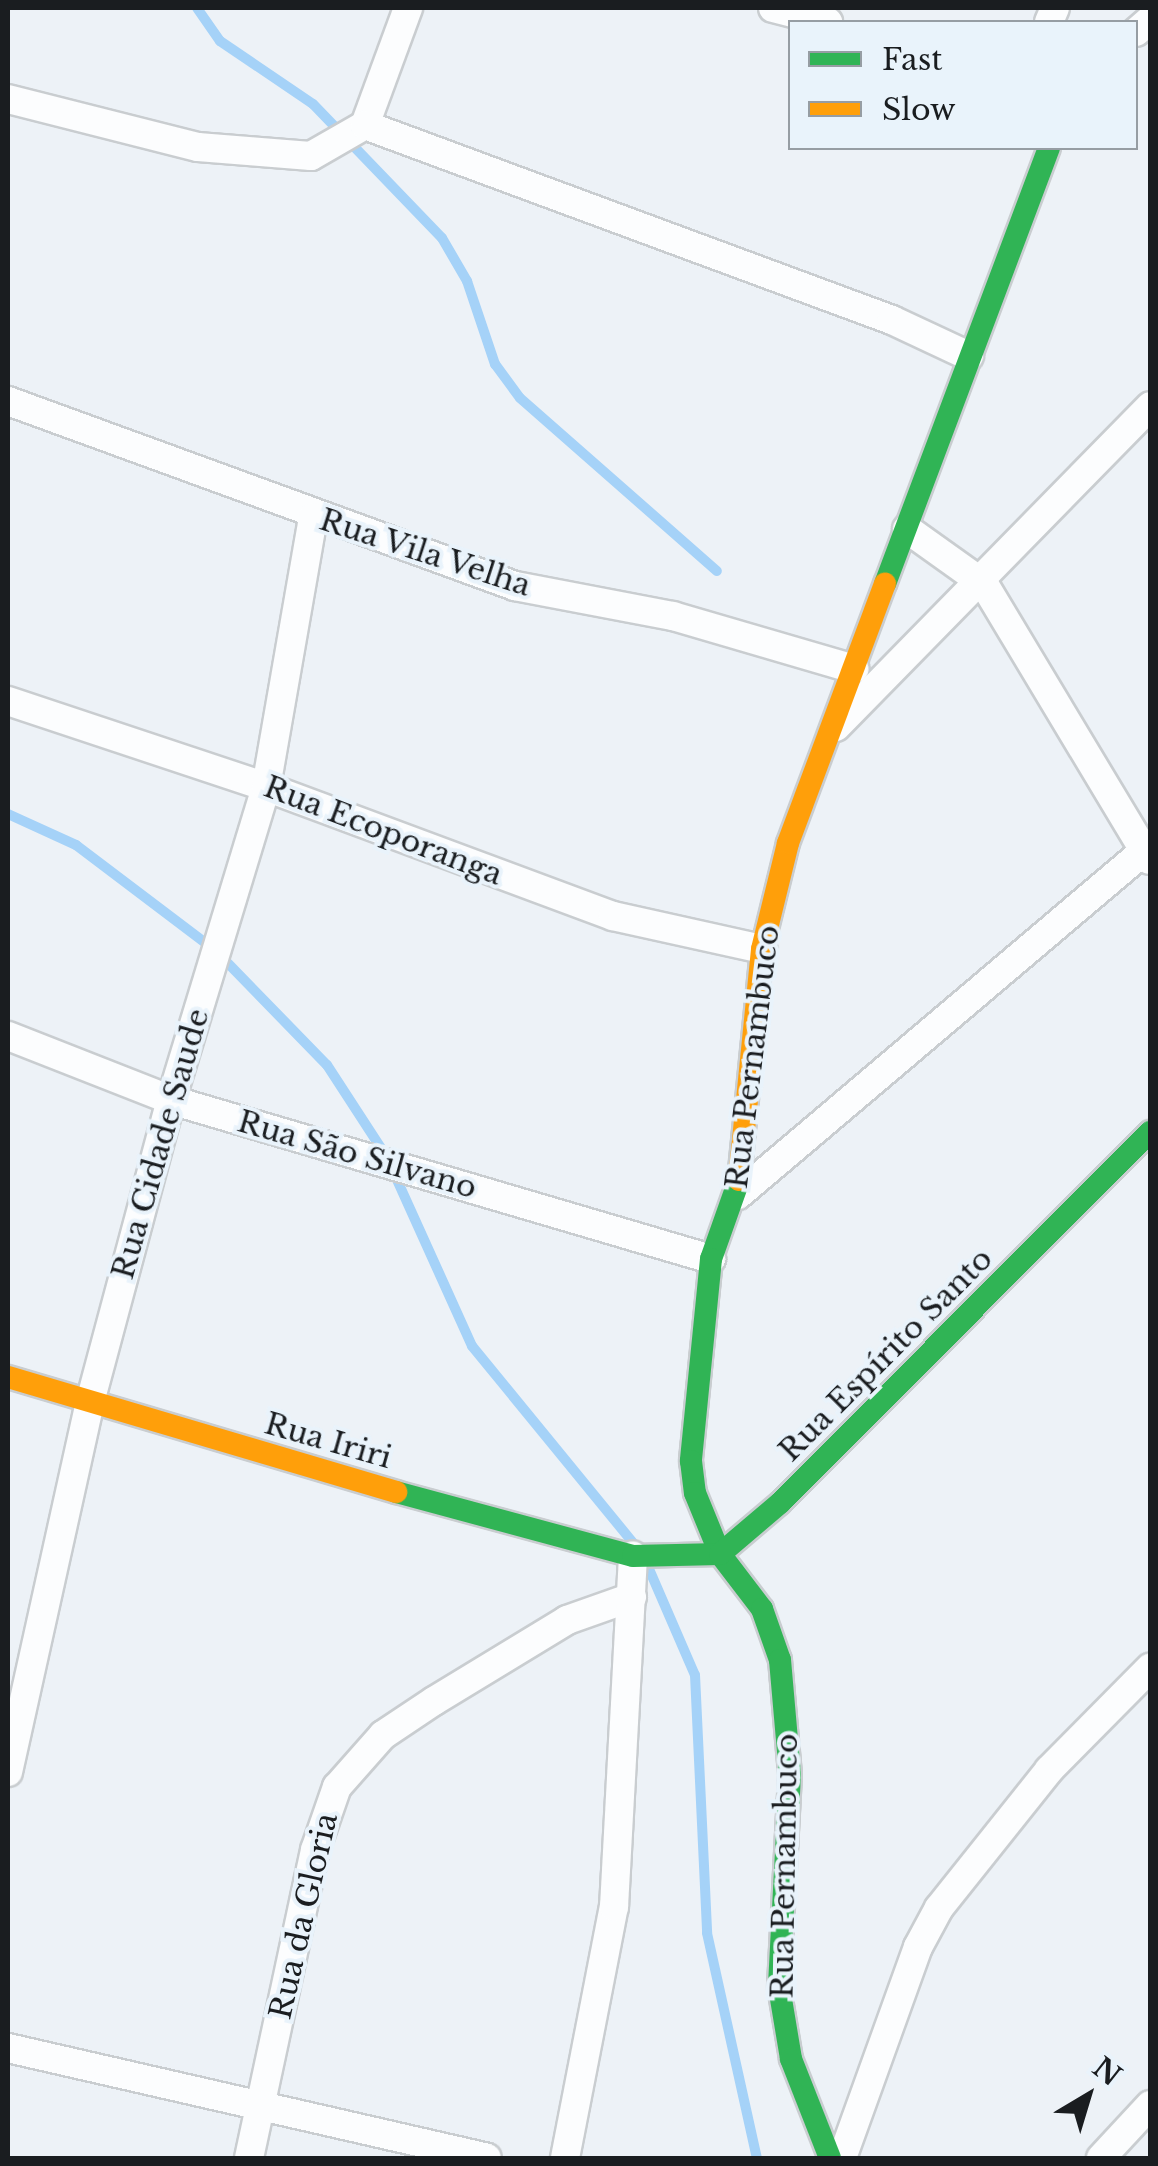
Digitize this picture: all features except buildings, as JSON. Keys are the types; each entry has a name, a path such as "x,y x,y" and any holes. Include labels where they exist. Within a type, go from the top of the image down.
{"street":[{"path":"8,99 104,128 274,157 322,152 365,125 408,8"},
{"path":"773,8 820,20"},
{"path":"365,125 892,320 969,356"},
{"name":"Rua Pernambuco","path":"830,2158 791,2058 779,1987 790,1775 780,1660 762,1610 720,1554 701,1515 690,1461 711,1259 738,1195 762,948 788,844 1048,150"},
{"name":"Rua Vila Velha","path":"8,401 313,516 515,586 673,616 854,668"},
{"path":"832,732 984,584 1150,406"},
{"name":"Rua Cidade Saude","path":"8,1772 90,1402 171,1100 266,786 313,516"},
{"path":"738,1195 1149,852 984,584 907,529"},
{"name":"Rua Ecoporanga","path":"8,702 266,786 613,916 762,948"},
{"name":"Rua São Silvano","path":"8,1036 171,1100 711,1259"},
{"name":"Rua Espírito Santo","path":"720,1554 780,1504 1150,1132"},
{"name":"Rua Iriri","path":"8,1377 633,1556"},
{"path":"565,2158 614,1907 633,1556 720,1554"},
{"name":"Rua da Gloria","path":"248,2158 316,1850 337,1788 383,1734 566,1620 632,1597"},
{"path":"842,2158 918,1948 939,1908 1049,1770 1150,1668"},
{"path":"8,2048 259,2111 487,2158"},
{"path":"1101,2158 1150,2105"}],"waterway":[{"path":"197,8 220,41 313,104 442,238 467,281 495,364 520,398 717,571"},
{"path":"8,814 76,845 216,951 327,1065 386,1156"},
{"path":"393,1171 472,1346 634,1544"},
{"path":"646,1562 695,1675 707,1933 757,2158"}],"traffic: fast":[{"path":"885,584 1048,150"},
{"path":"396,1492 633,1556 720,1554 780,1503 1150,1132"},
{"path":"739,1180 711,1259 691,1461 695,1493 720,1554 762,1609 780,1660 790,1775 779,1987 791,2059 830,2158"}],"traffic: slow":[{"path":"739,1180 762,949 788,843 885,584"},
{"path":"8,1377 396,1492"}]}
